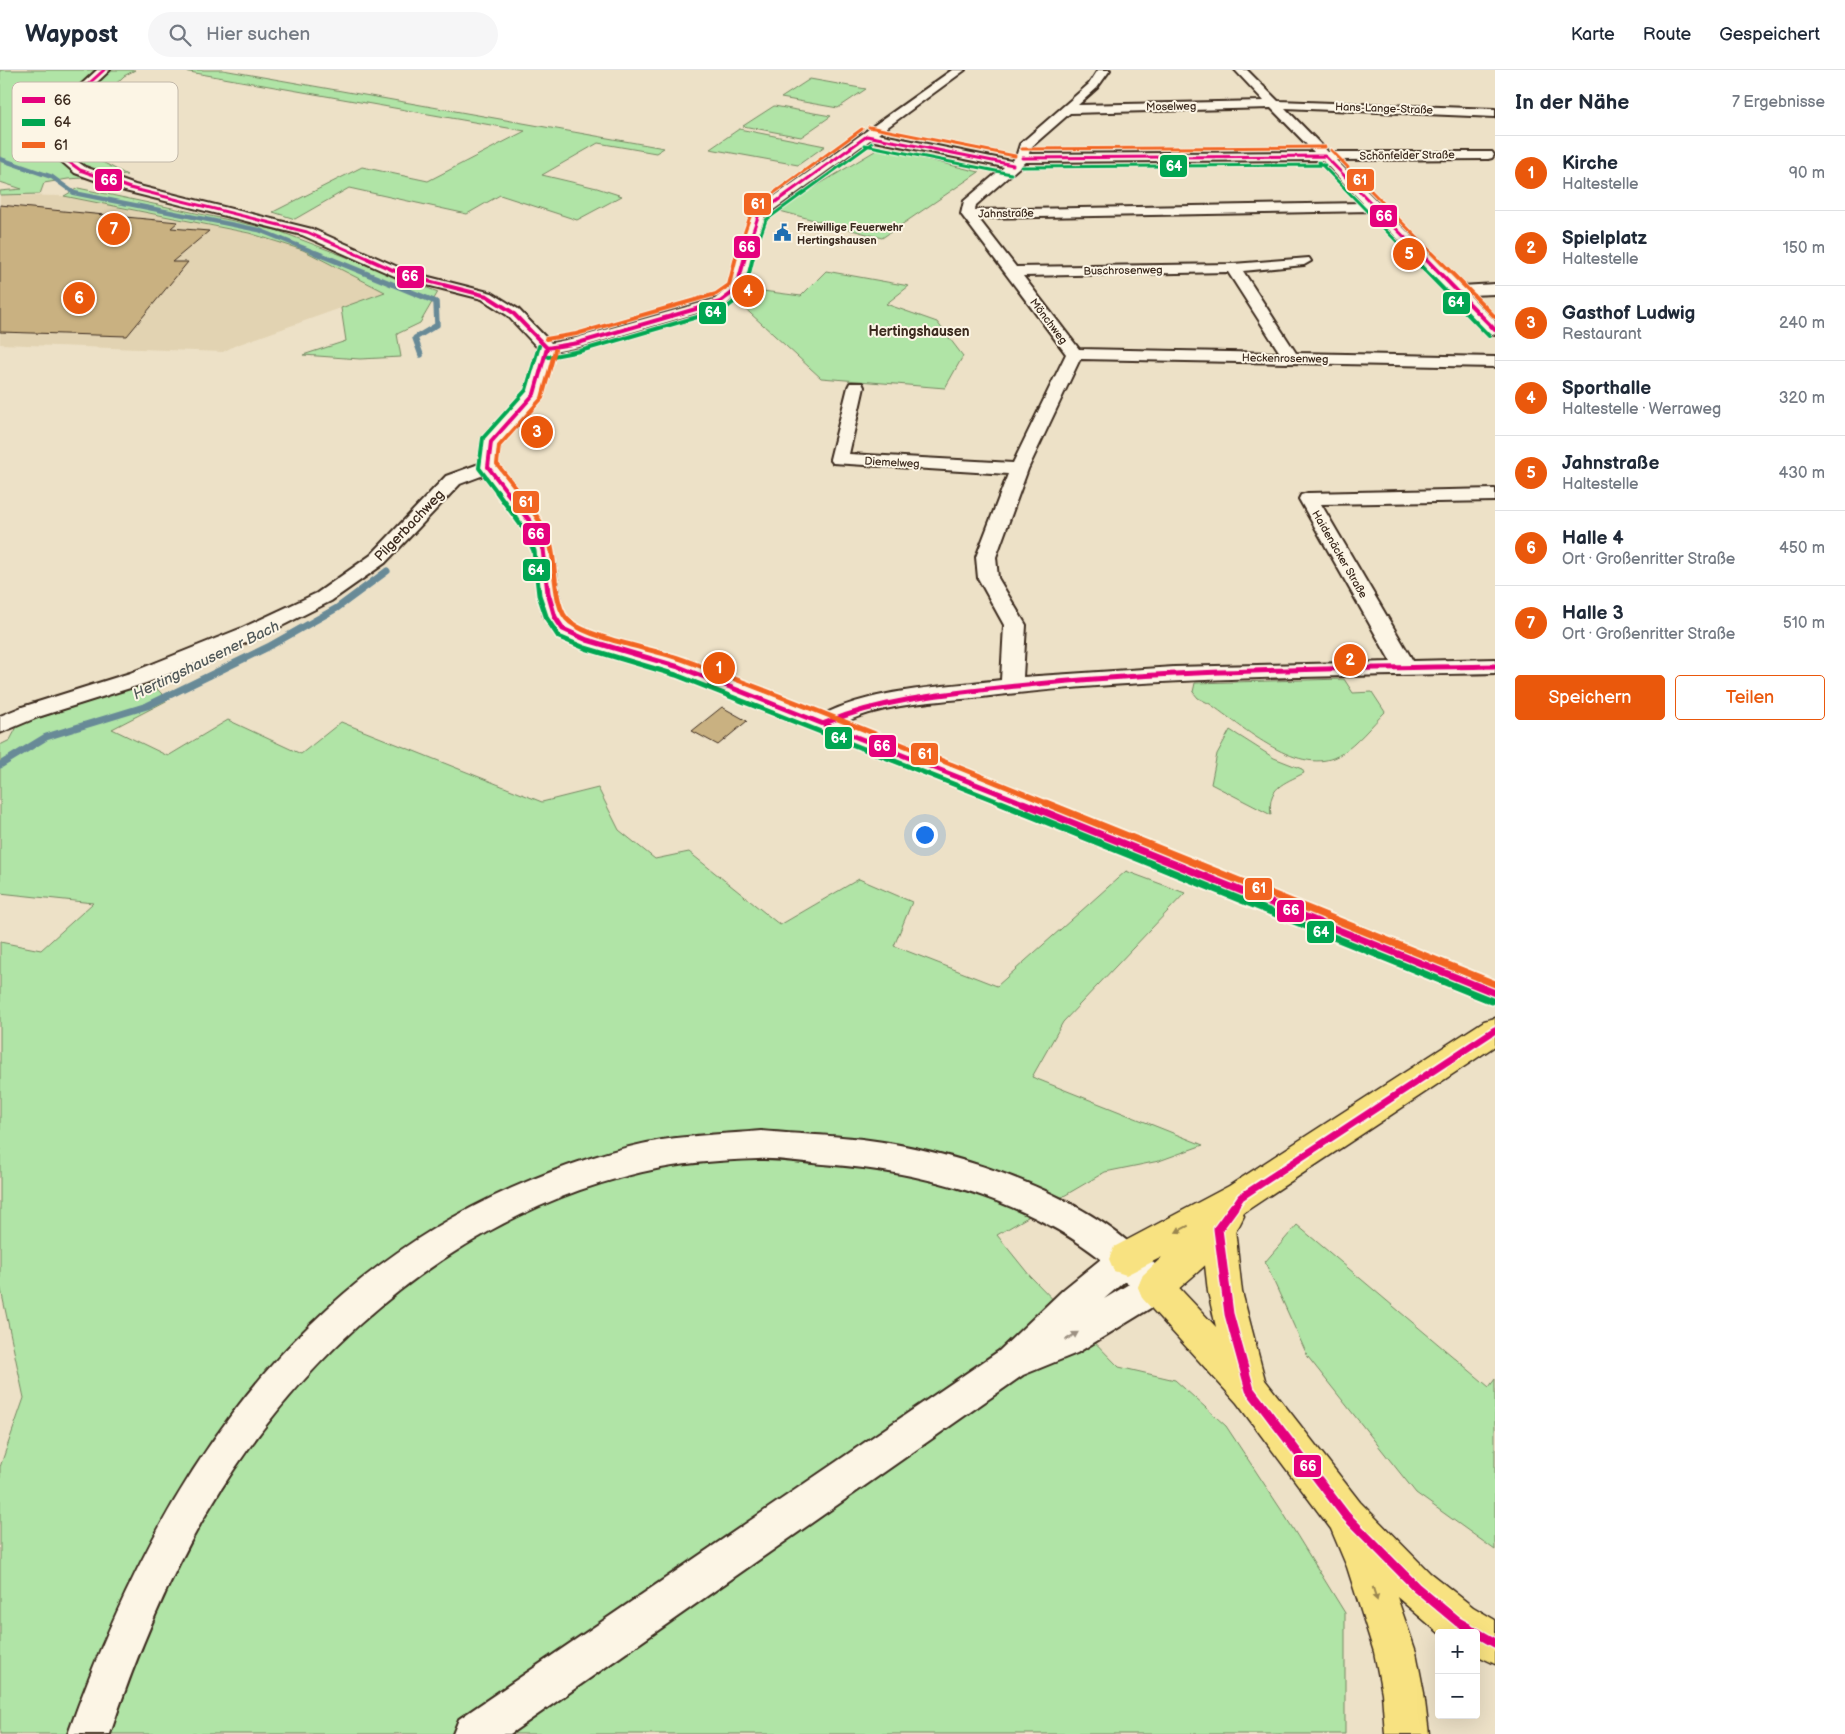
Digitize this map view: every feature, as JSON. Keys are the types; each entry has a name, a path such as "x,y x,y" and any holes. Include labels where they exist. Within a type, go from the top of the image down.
{"main road":[{"path":"1126,1259 1240,1198 1495,1030"},
{"path":"1240,1198 1218,1229 1155,1287 1250,1390 1346,1516 1416,1588 1458,1622 1495,1643"},
{"path":"1218,1229 1226,1300 1250,1390"},
{"path":"1346,1516 1367,1567 1395,1652 1403,1693 1407,1734"}],"street":[{"path":"91,82 104,70"},
{"path":"547,348 587,340 720,302 736,290 741,277 749,240 759,214 959,70"},
{"path":"968,214 969,204 1008,172 1018,162 1024,147 1092,86 1104,70"},
{"name":"Schönfelder Straße","path":"1241,70 1495,330"},
{"name":"Moselweg","path":"1069,108 1274,104"},
{"name":"Hans-Lange-Straße","path":"1274,104 1495,113"},
{"path":"867,136 1018,162 1325,156"},
{"name":"Schönfelder Straße","path":"1325,156 1488,155"},
{"path":"69,162 80,170 105,181 307,232 404,275 499,301 547,348"},
{"name":"Jahnstraße","path":"968,214 1374,207"},
{"name":"Mönchweg","path":"968,214 1074,354 1019,469 986,557 988,578 1014,625 1012,684"},
{"name":"Buschrosenweg","path":"1012,272 1233,268 1304,261"},
{"path":"1233,268 1291,358"},
{"path":"1458,291 1495,289"},
{"path":"547,348 534,394 491,442 488,467 532,524 543,549 548,593 555,617 563,629 587,640 679,667 825,723 1495,993"},
{"name":"Heckenrosenweg","path":"1074,354 1495,362"},
{"name":"Diemelweg","path":"856,386 839,459 1019,469"},
{"name":"Pilgerbachweg","path":"0,725 30,712 138,678 250,633 324,596 378,559 453,480 488,467"},
{"name":"Haidenäcker Straße","path":"1406,668 1308,499 1495,494"},
{"path":"825,723 848,712 888,701 1012,684 1174,674 1495,666"},
{"path":"89,1734 121,1646 163,1553 200,1490 244,1427 279,1382 321,1336 366,1296 410,1261 455,1232 501,1206 582,1173 636,1158 728,1145 814,1147 895,1158 970,1178 1038,1205 1105,1243 1126,1259 1155,1287 1064,1341 1012,1363"},
{"path":"474,1734 1012,1363 1076,1301 1126,1259"}],"shaded area":[{"path":"0,195 64,196 249,233 303,250 386,292 234,346 223,352 0,344"}],"green space":[{"path":"0,70 135,70 118,82 12,82 12,162 103,162 127,175 68,179 44,183 40,194 0,195 0,191 22,189 0,182"},
{"path":"178,70 223,70 664,148 656,153 598,143 542,175 622,196 577,220 500,195 467,214 349,188 295,219 273,212 362,167 428,181 525,131"},
{"path":"810,79 866,89 838,108 781,98"},
{"path":"774,106 831,116 801,137 743,126"},
{"path":"739,129 825,146 798,165 710,149"},
{"path":"880,148 979,172 882,238 776,210"},
{"path":"78,188 276,230 438,292 420,323 397,334 401,357 360,359 303,355 346,341 341,308 385,292 303,250 249,233 64,196"},
{"path":"826,271 909,286 886,304 937,322 963,356 945,388 821,378 739,303 755,290 801,296"},
{"path":"1344,679 1353,693 1372,692 1385,712 1347,750 1325,760 1308,760 1272,747 1210,704 1198,698 1193,692 1195,683"},
{"path":"150,682 168,700 112,729 168,756 228,720 301,754 341,722 542,802 598,788 619,830 655,859 689,852 780,925 859,879 912,902 894,946 997,986 1126,871 1185,893 1063,1022 1032,1077 1203,1145 1159,1161 1105,1172 997,1235 1030,1276 1119,1367 1175,1380 1226,1426 1282,1511 1345,1613 1345,1734 0,1734 0,1467 24,1398 0,1285 0,942 41,950 93,903 0,893 0,745 10,740 18,725"},
{"path":"1230,730 1274,758 1302,769 1304,773 1283,784 1274,792 1270,806 1271,815 1211,784 1217,754"},
{"path":"1297,1225 1489,1387 1495,1379 1495,1550 1416,1493 1308,1357 1265,1262"}],"building":[{"path":"0,205 178,222 171,228 209,231 172,262 188,262 127,336 0,332"},
{"path":"722,707 747,721 718,745 692,731"}],"waterway":[{"name":"Hertingshausener Bach","path":"0,159 52,177 74,193 259,230 319,254"},
{"name":"Hertingshausener Bach","path":"316,253 436,302 437,325 415,338 421,355"},
{"name":"Hertingshausener Bach","path":"0,765 46,737 147,706 268,647 337,608 387,571"}],"transit line":[{"name":"66","path":"91,82 104,70"},
{"name":"61","path":"869,127 1015,156"},
{"name":"61","path":"546,339 576,334 716,294 729,285 741,237 753,208 862,129"},
{"name":"66","path":"867,136 1013,165"},
{"name":"66","path":"547,348 578,343 720,302 736,290 749,240 759,214 867,136"},
{"name":"64","path":"548,357 580,351 725,309 744,294 757,243 766,220 872,143"},
{"name":"64","path":"865,145 1011,174"},
{"name":"61","path":"1022,149 1325,147"},
{"name":"61","path":"1331,150 1495,317"},
{"name":"66","path":"1325,156 1495,330"},
{"name":"66","path":"1022,158 1325,156"},
{"name":"66","path":"69,162 80,170 130,188 307,232 404,275 487,296 512,312 547,348"},
{"name":"64","path":"1319,162 1489,336"},
{"name":"64","path":"1022,167 1325,165"},
{"name":"64","path":"539,346 526,390 483,438 479,468 524,529 534,551 539,595 547,619 559,637 585,648 676,675 822,731 1492,1001"},
{"name":"66","path":"547,348 534,394 491,442 488,467 532,524 543,549 548,593 555,617 563,629 587,640 679,667 825,723 1495,993"},
{"name":"61","path":"555,350 542,398 499,446 497,464 540,520 551,546 557,591 563,613 569,622 590,632 682,659 828,715 1495,984"},
{"name":"66","path":"825,723 864,709 904,700 1049,682 1240,671 1495,666"},
{"name":"66","path":"1218,1229 1241,1197 1495,1030"},
{"name":"66","path":"1218,1229 1229,1314 1250,1390 1346,1516 1416,1587 1458,1622 1495,1643"}],"place":[{"name":"Halle 3","path":"114,229"},
{"name":"Freiwillige Feuerwehr Hertingshausen","path":"783,233"},
{"name":"Jahnstraße","path":"1409,254"},
{"name":"Sporthalle","path":"748,291"},
{"name":"Halle 4","path":"79,298"},
{"name":"Gasthof Ludwig","path":"537,432"},
{"name":"Spielplatz","path":"1350,660"},
{"name":"Kirche","path":"719,668"}],"district":[{"name":"Hertingshausen","path":"919,331"}]}
